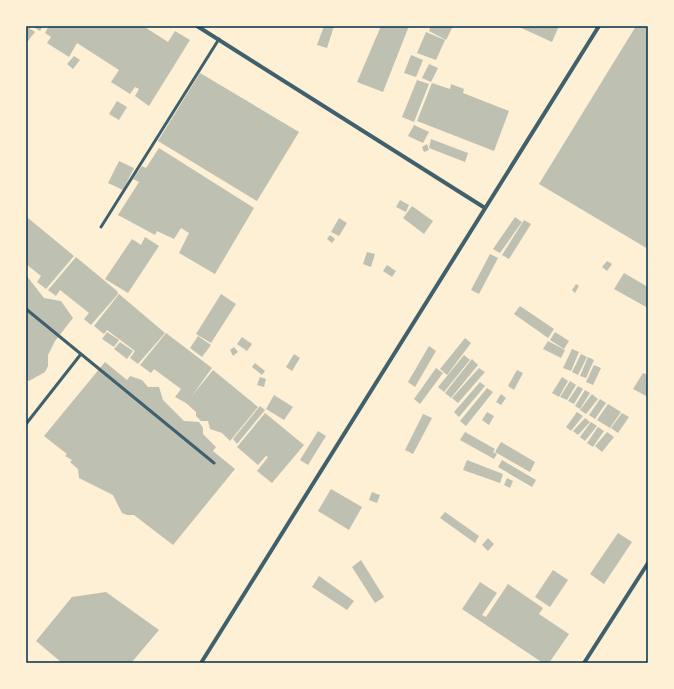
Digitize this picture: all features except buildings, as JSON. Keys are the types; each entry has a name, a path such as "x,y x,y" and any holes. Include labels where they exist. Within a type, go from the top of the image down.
{"street":[{"path":"197,26 485,208"},
{"path":"201,663 600,26"},
{"path":"584,663 648,563"}],"lane":[{"path":"101,227 219,39"},
{"path":"26,308 214,463"},
{"path":"26,424 81,354"}]}
